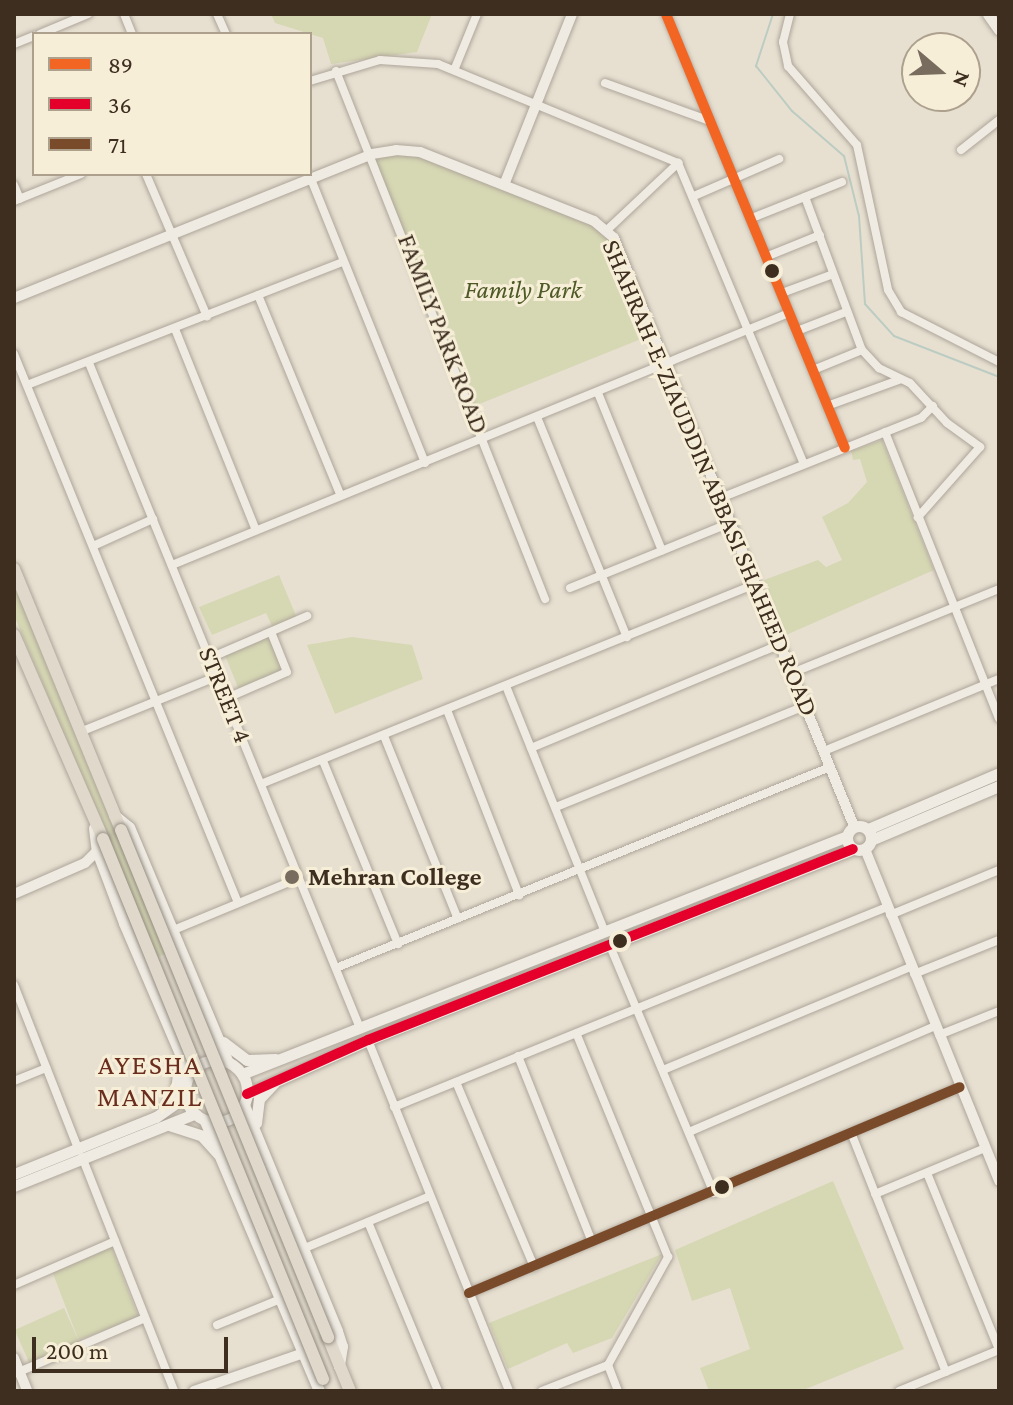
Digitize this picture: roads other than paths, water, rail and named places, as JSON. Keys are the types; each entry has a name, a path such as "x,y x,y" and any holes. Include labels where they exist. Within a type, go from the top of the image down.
{"highway":[{"path":"14,569 350,1391"},
{"path":"14,635 324,1387"}],"main road":[{"path":"988,14 999,30"},
{"path":"864,842 999,773"},
{"path":"185,1097 194,1114 205,1121 224,1122 246,1099 283,1075 610,946 999,786"},
{"path":"113,814 129,827 176,929 228,1062 242,1074 246,1099 264,1150 342,1346 339,1366"},
{"path":"850,831 864,842"},
{"path":"850,831 864,842"},
{"path":"242,1074 293,1057 850,831"},
{"path":"100,845 105,871 189,1075 185,1097 162,1119"},
{"path":"197,983 232,1053 253,1061 293,1057"},
{"path":"162,1119 176,1092 178,1050"},
{"path":"189,1075 206,1061 228,1062"},
{"path":"264,1150 255,1111 263,1094 283,1075"},
{"path":"14,1174 162,1119 194,1114"},
{"path":"162,1119 202,1136 223,1161"},
{"path":"205,1121 301,1354 324,1387"},
{"path":"14,1186 80,1152"}],"street":[{"path":"46,32 88,14"},
{"path":"455,68 477,14"},
{"path":"504,185 572,14"},
{"path":"666,14 845,448"},
{"path":"790,14 783,42 788,66 806,93 840,123 857,145 888,290 901,312 999,362"},
{"path":"312,80 380,60 455,68 678,163 804,464"},
{"name":"FAMILY PARK ROAD","path":"336,71 372,154 545,599"},
{"path":"605,83 710,121"},
{"path":"961,150 999,120"},
{"name":"SHAHRAH-E-ZIAUDDIN ABBASI SHAHEED ROAD","path":"14,298 372,154 420,152 607,230 824,751 850,831"},
{"path":"694,196 779,159"},
{"path":"607,230 678,163"},
{"path":"14,185 17,200 76,176"},
{"path":"147,176 207,316"},
{"path":"311,179 425,463"},
{"path":"752,218 842,182"},
{"path":"805,197 862,350 879,368 910,383 980,447 918,517"},
{"path":"768,256 820,235"},
{"path":"27,385 343,262"},
{"path":"782,293 833,274"},
{"path":"258,295 340,494"},
{"path":"797,331 846,312"},
{"path":"172,565 789,313"},
{"path":"175,329 256,530"},
{"path":"813,370 862,350"},
{"path":"14,354 238,903"},
{"name":"STREET 4","path":"89,363 360,1028"},
{"path":"827,406 899,380"},
{"path":"598,393 662,551"},
{"path":"718,499 921,418 933,406"},
{"path":"537,417 627,637"},
{"path":"885,432 999,718"},
{"path":"93,546 153,519"},
{"path":"570,588 728,524"},
{"path":"261,784 753,585"},
{"path":"792,673 999,589"},
{"path":"210,658 307,616"},
{"path":"227,698 287,672 271,632"},
{"path":"531,748 778,645"},
{"path":"80,732 218,676"},
{"path":"824,751 999,679"},
{"path":"506,686 583,869 605,932"},
{"path":"556,807 805,706"},
{"path":"447,710 519,895"},
{"path":"384,736 458,919"},
{"path":"323,761 398,944"},
{"path":"336,968 830,767"},
{"path":"864,842 888,911 999,1181"},
{"path":"14,894 85,863 100,845"},
{"path":"85,863 105,871"},
{"path":"394,1107 638,1008 999,870"},
{"path":"176,929 299,878"},
{"path":"663,1070 912,971 999,940"},
{"path":"610,946 714,1193"},
{"path":"14,985 174,1391"},
{"path":"689,1132 937,1031 999,1011"},
{"path":"542,1391 608,1365 668,1257 576,1033"},
{"path":"368,1040 509,1391"},
{"path":"518,1056 592,1242"},
{"path":"14,1081 47,1068"},
{"path":"456,1082 534,1267"},
{"path":"469,1293 714,1193 960,1087"},
{"path":"852,1135 946,1372"},
{"path":"875,1194 985,1148"},
{"path":"899,1391 999,1349 927,1173"},
{"path":"305,1248 430,1196"},
{"path":"368,1222 438,1391"},
{"path":"14,1285 115,1241"},
{"path":"217,1325 278,1300"},
{"path":"17,1373 145,1318"},
{"path":"194,1391 301,1354"},
{"path":"14,1358 17,1373 27,1391"},
{"path":"608,1365 618,1391"}],"waterway":[{"path":"773,14 756,66 792,111 844,156 859,216 865,304 894,336 999,377"}],"place":[{"name":"Mehran College","path":"292,877"}],"district":[{"name":"AYESHA MANZIL","path":"150,1081"}],"park label":[{"name":"Family Park","path":"523,290"}]}
